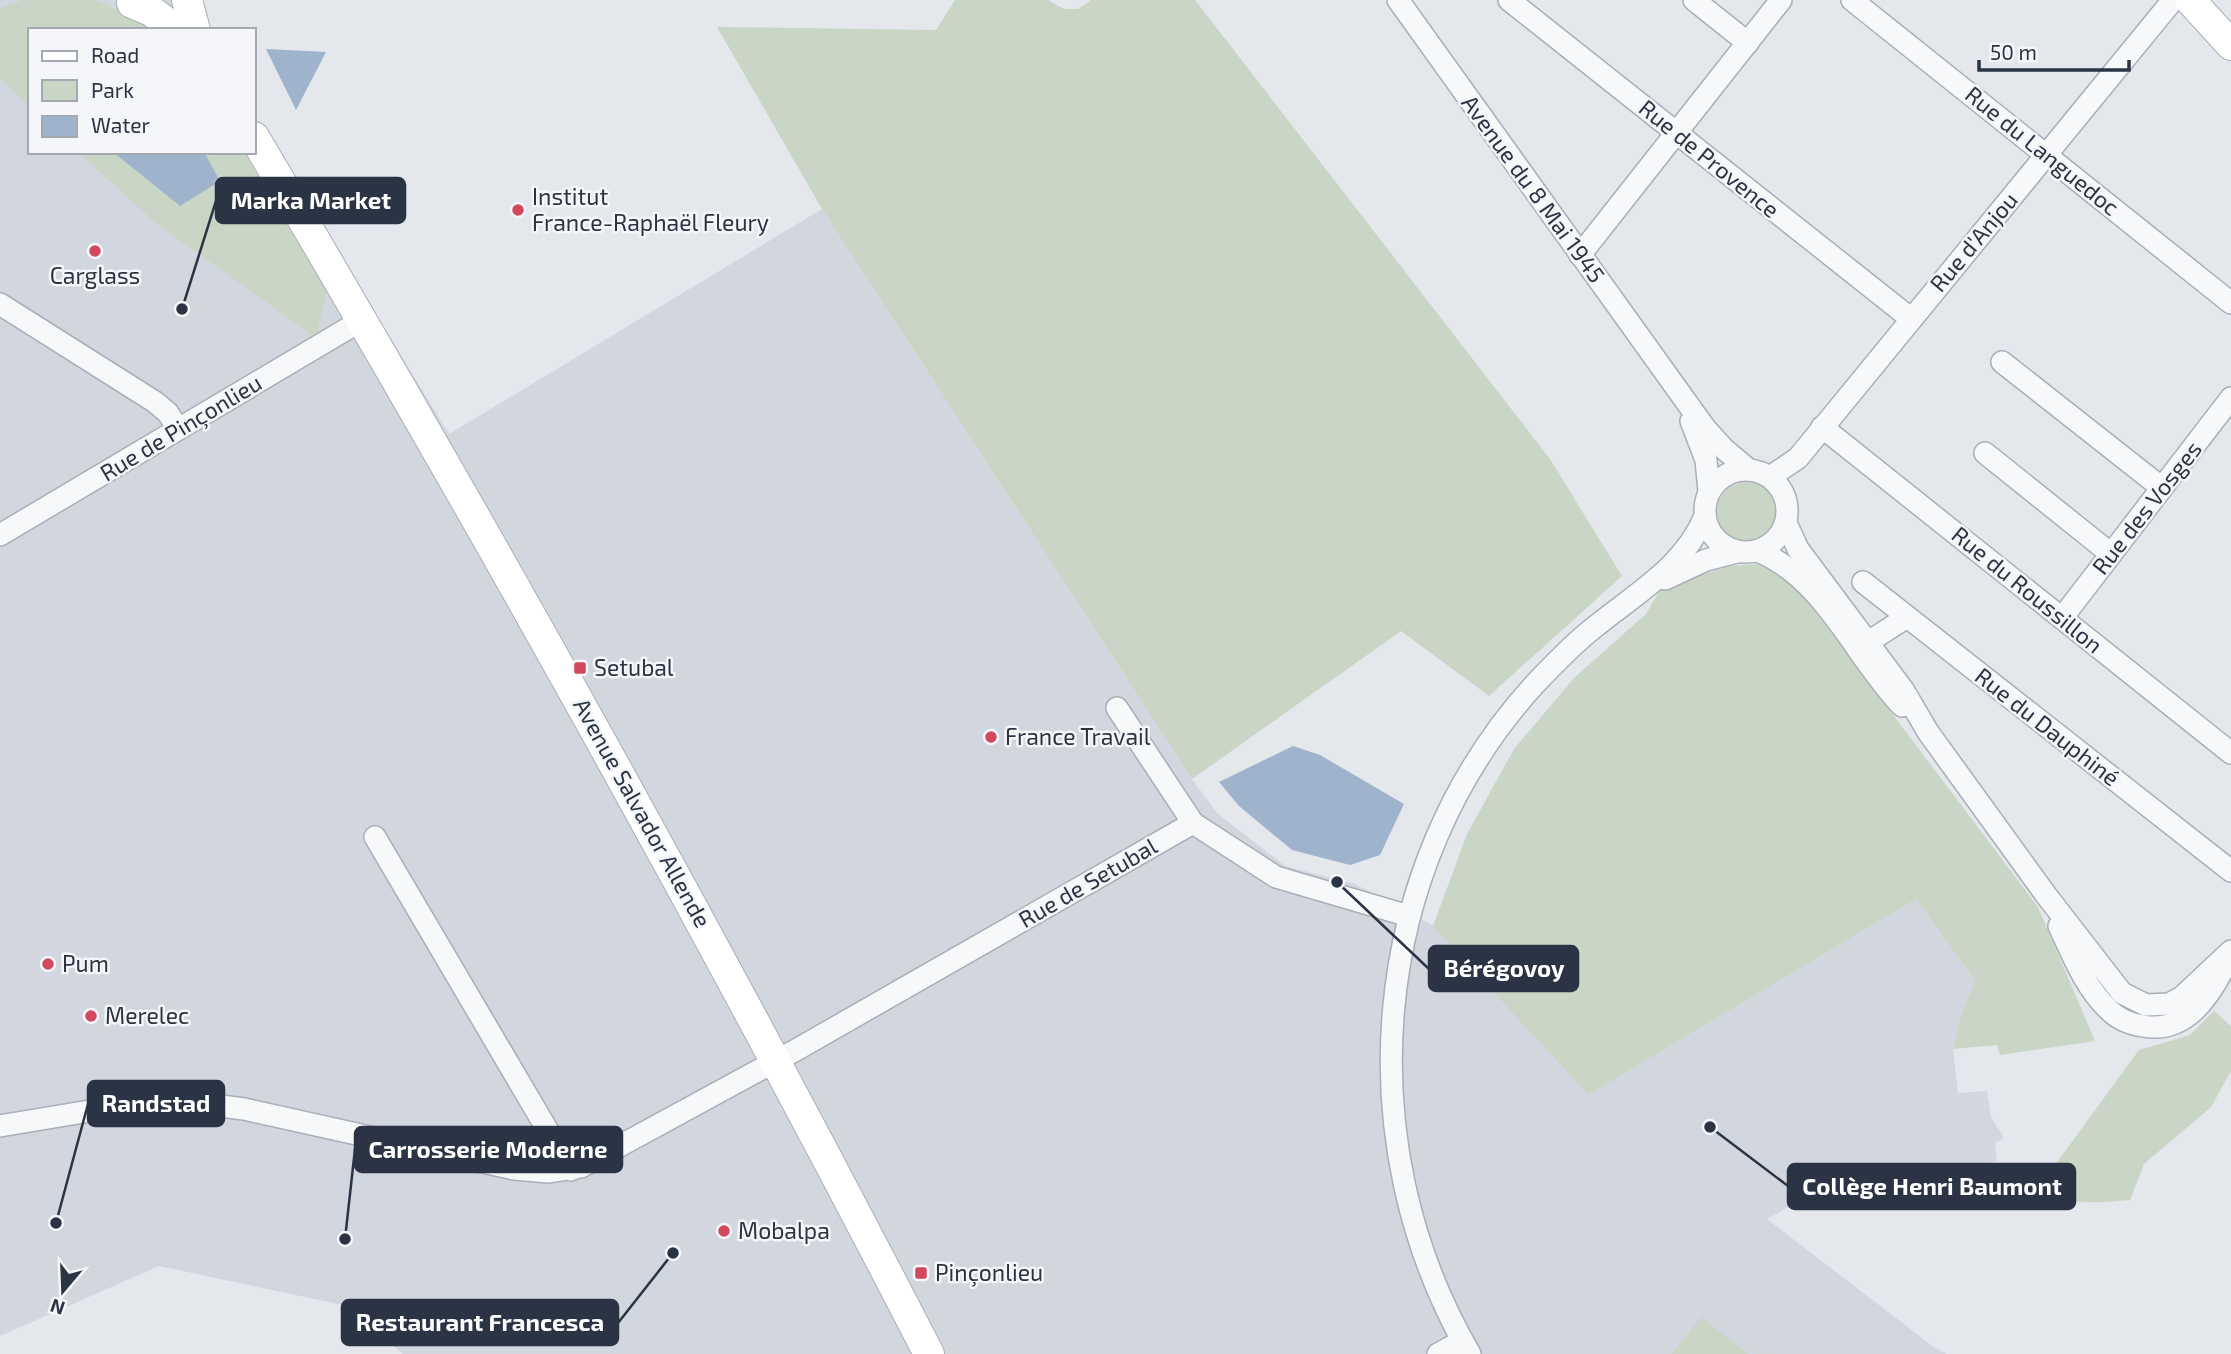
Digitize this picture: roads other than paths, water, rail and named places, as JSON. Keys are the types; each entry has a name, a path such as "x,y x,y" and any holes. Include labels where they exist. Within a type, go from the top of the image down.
{"street":[{"path":"187,0 194,28"},
{"name":"Avenue du 8 Mai 1945","path":"1398,0 1716,441 1760,474"},
{"name":"Rue de Provence","path":"1509,0 1910,318"},
{"path":"1694,0 1748,43"},
{"path":"1580,255 1781,0"},
{"name":"Rue du Languedoc","path":"1853,0 2231,303"},
{"name":"Rue d'Anjou","path":"1760,474 1793,463 1807,447 2173,0"},
{"path":"2190,0 2231,45"},
{"path":"135,1 174,28"},
{"name":"Avenue Salvador Allende","path":"256,140 570,680 777,1061 929,1354"},
{"path":"0,304 162,407 178,429"},
{"name":"Rue de Pinçonlieu","path":"0,535 362,320"},
{"path":"2002,362 2162,488"},
{"name":"Avenue du 8 Mai 1945","path":"1670,378 1703,452 1710,491"},
{"name":"Rue des Vosges","path":"2062,618 2231,398"},
{"name":"Rue du Roussillon","path":"1822,427 2231,753"},
{"path":"1985,453 2111,554"},
{"path":"1438,1354 1466,1347 1419,1242 1396,1144 1390,1083 1391,1025 1398,966 1409,916 1445,819 1493,737 1559,659 1679,559 1696,537 1705,516 1710,491 1726,475 1760,474 1786,500 1786,523 1798,549 1862,646"},
{"path":"1705,516 1715,539 1783,562 1803,579 1904,691 1928,732 2046,895 2087,983 2116,1017 2133,1024 2162,1027 2190,1014 2208,995 2231,953"},
{"path":"1642,591 1706,560 1747,552 1774,543 1786,523"},
{"name":"Rue du Dauphiné","path":"1863,582 2231,872"},
{"path":"1862,646 1907,617"},
{"path":"1117,708 1193,823 1267,873 1284,881 1409,916"},
{"name":"Rue de Setubal","path":"777,1061 1193,823"},
{"path":"375,837 571,1170"},
{"path":"0,1126 132,1104 198,1102 244,1109 514,1169 538,1172 571,1170 590,1163 777,1061"}],"water":[{"path":"266,49 326,52 296,110"},
{"path":"115,154 205,154 220,181 180,206"},
{"path":"1293,746 1320,755 1404,804 1380,855 1350,865 1292,850 1239,806 1219,782"}],"place":[{"name":"Institut France-Raphaël Fleury","path":"518,210"},
{"name":"Carglass","path":"95,251"},
{"name":"Marka Market","path":"182,309"},
{"name":"Setubal","path":"580,668"},
{"name":"France Travail","path":"991,737"},
{"name":"Bérégovoy","path":"1337,882"},
{"name":"Pum","path":"48,964"},
{"name":"Merelec","path":"91,1016"},
{"name":"Collège Henri Baumont","path":"1710,1127"},
{"name":"Randstad","path":"56,1223"},
{"name":"Mobalpa","path":"724,1231"},
{"name":"Carrosserie Moderne","path":"345,1239"},
{"name":"Restaurant Francesca","path":"673,1253"},
{"name":"Pinçonlieu","path":"921,1273"}]}
